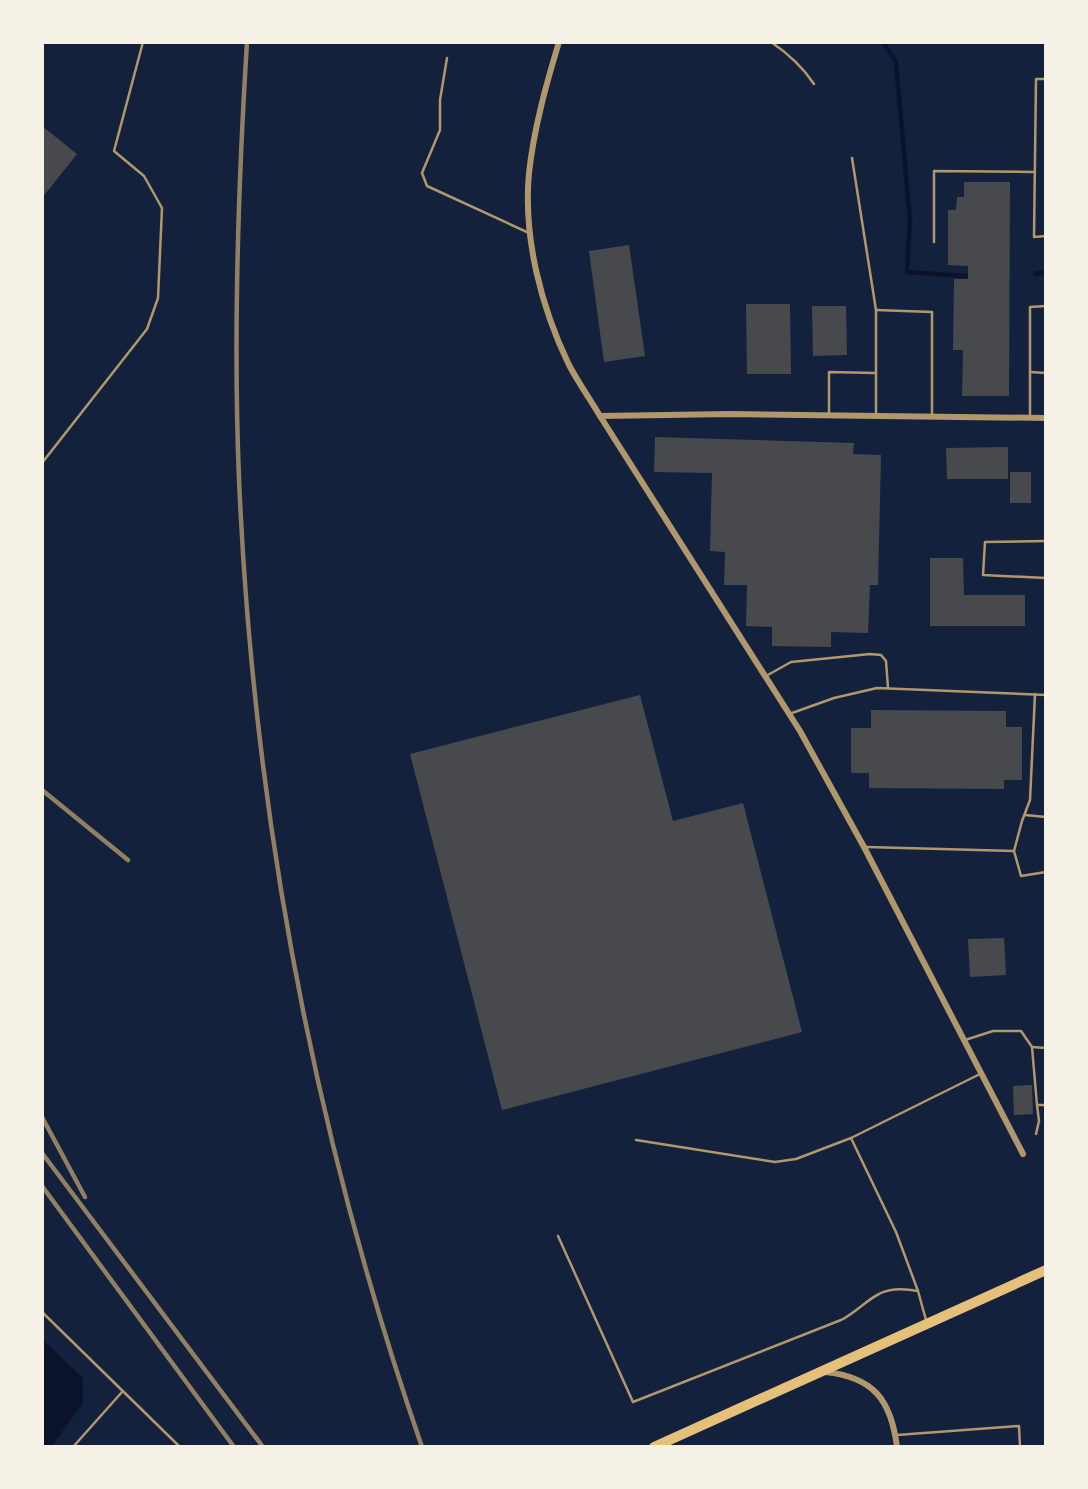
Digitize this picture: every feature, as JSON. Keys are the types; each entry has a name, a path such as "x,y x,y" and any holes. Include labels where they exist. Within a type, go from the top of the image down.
{"main road":[{"path":"654,1447 1046,1270"}],"street":[{"path":"559,42 540,106 529,172 531,234 548,313 571,368 789,714 864,846 1023,1154"},
{"path":"600,416 1046,418"},
{"path":"821,1371 858,1378 872,1387 888,1411 897,1447"}],"lane":[{"path":"42,463 147,329 158,298 162,208 144,176 114,151 143,42"},
{"path":"771,42 803,68 814,83"},
{"path":"447,58 440,100 440,130 422,173 426,186 531,234"},
{"path":"1046,79 1036,79 1034,237 1046,236"},
{"path":"852,158 877,310 876,416"},
{"path":"934,242 934,171 1035,172"},
{"path":"1030,417 1030,307 1046,306"},
{"path":"877,310 932,312 932,417"},
{"path":"829,415 829,372 876,373"},
{"path":"1030,372 1046,373"},
{"path":"1046,541 985,542 983,575 1046,578"},
{"path":"764,677 791,662 870,654 881,655 886,661 888,688"},
{"path":"789,714 834,698 877,688 1046,695"},
{"path":"1035,694 1030,800 1014,850 1021,876 1046,872"},
{"path":"1024,815 1046,817"},
{"path":"864,846 1014,850"},
{"path":"965,1040 993,1031 1021,1031 1032,1047 1039,1121 1036,1134"},
{"path":"1032,1047 1046,1048"},
{"path":"636,1140 775,1162 796,1159 851,1138 982,1074"},
{"path":"1037,1105 1046,1105"},
{"path":"851,1138 896,1232 927,1323"},
{"path":"558,1236 633,1402 841,1320 879,1293 906,1289 918,1291"},
{"path":"42,1312 180,1447"},
{"path":"73,1447 123,1391"},
{"path":"896,1435 1019,1426 1020,1447"}],"water":[{"path":"42,1339 83,1378 83,1403 51,1447 42,1447"}],"building":[{"path":"42,126 77,154 42,198"},
{"path":"964,182 1010,182 1009,396 962,396 963,350 953,350 954,279 968,279 968,266 948,265 948,210 956,210 957,197 964,197"},
{"path":"629,245 645,356 604,362 589,251"},
{"path":"746,304 790,304 791,374 747,374"},
{"path":"812,306 846,306 847,355 813,356"},
{"path":"655,437 854,443 853,454 881,455 878,585 870,585 868,633 831,632 831,647 772,646 772,627 746,626 747,585 724,585 725,552 710,551 712,473 654,472"},
{"path":"1008,447 1008,479 947,479 946,448"},
{"path":"1010,472 1031,472 1031,503 1010,503"},
{"path":"930,558 963,558 964,595 1025,595 1025,626 930,626"},
{"path":"640,695 673,821 743,803 802,1032 502,1110 410,754"},
{"path":"871,710 1006,711 1006,727 1022,727 1022,780 1004,780 1004,789 869,788 869,773 851,773 851,728 871,728"},
{"path":"1004,938 1006,975 970,977 968,939"},
{"path":"1032,1085 1033,1114 1014,1115 1013,1086"}],"waterway":[{"path":"883,42 896,62 910,221 907,272 968,276"},
{"path":"1035,274 1046,272"}],"railway":[{"path":"247,42 237,260 236,370 246,602 258,725 295,969 320,1090 350,1210 422,1447"},
{"path":"42,790 128,860"},
{"path":"42,1117 85,1197"},
{"path":"42,1153 263,1447"},
{"path":"42,1186 234,1447"}]}
